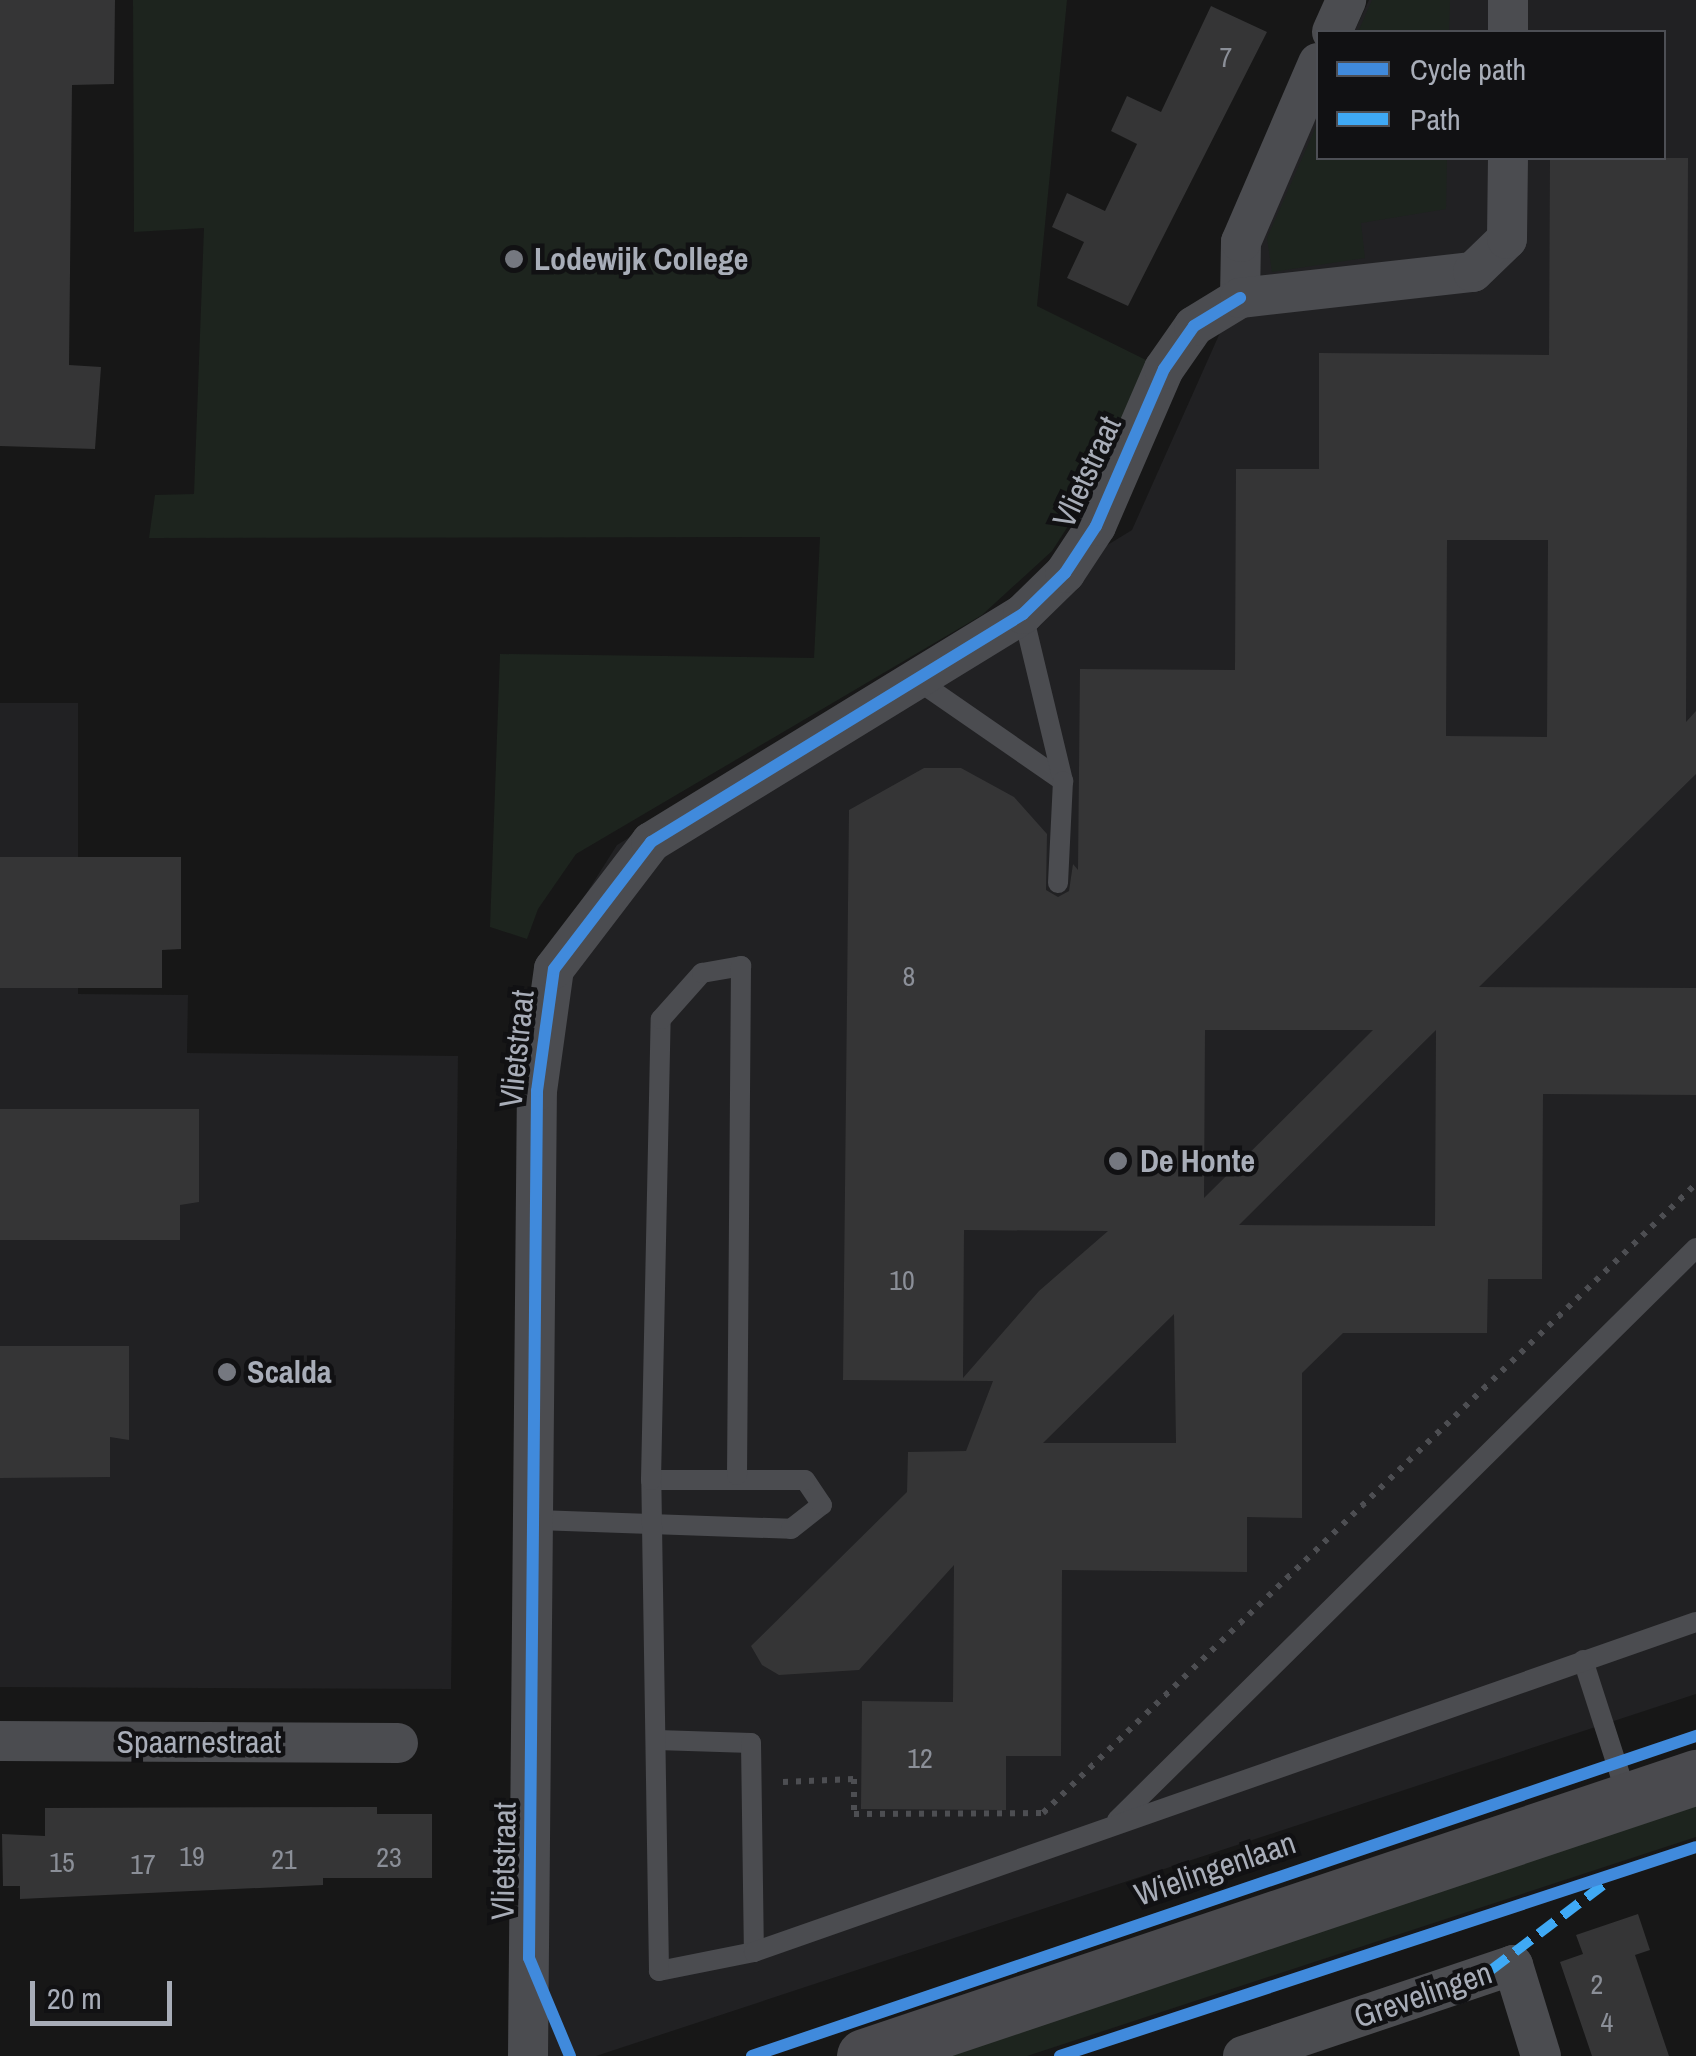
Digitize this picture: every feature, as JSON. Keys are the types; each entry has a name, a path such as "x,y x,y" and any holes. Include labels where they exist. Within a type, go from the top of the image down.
{"street":[{"path":"1333,30 1346,0"},
{"path":"1508,0 1508,30"},
{"path":"1240,298 1241,242 1316,68"},
{"name":"Vlietstraat","path":"528,2056 537,1520 537,1092 554,969 651,842 1023,614 1065,573 1096,526 1164,369 1194,326 1240,298 1473,272 1507,238 1508,160"},
{"name":"Spaarnestraat","path":"0,1741 398,1743"},
{"name":"Wielingenlaan","path":"864,2056 1627,1797 1696,1778"},
{"name":"Grevelingen","path":"1244,2056 1513,1965 1541,2056"}],"lane":[{"path":"1023,614 1063,781 1058,883"},
{"path":"917,680 1063,781"},
{"path":"737,1476 742,966 702,973 662,1018 651,1480 659,1971 754,1952 1696,1622"},
{"path":"1112,1825 1696,1248"},
{"path":"537,1520 790,1529 822,1505 805,1480 737,1476 651,1480"},
{"path":"1583,1660 1627,1797"},
{"path":"657,1740 751,1743 754,1952"}],"path":[{"path":"752,1783 854,1780 854,1814 1042,1813 1696,1184"}],"shaded area":[{"name":"Lodewijk College","path":"133,0 1067,0 1037,306 1150,362 1098,480 1052,551 982,615 576,854 538,909 527,939 490,927 500,654 814,658 820,537 149,538 155,495 194,494 204,228 134,232"},
{"name":"De Honte","path":"1369,0 1696,0 1696,1694 596,2056 546,2056 541,965 617,845 1132,530 1316,117 1316,160 1666,160 1666,30 1355,30"},
{"path":"1372,0 1450,0 1449,30 1359,30"},
{"path":"1316,127 1316,160 1447,160 1446,209 1361,223 1365,258 1272,272 1267,238"},
{"name":"Scalda","path":"0,703 78,703 78,994 188,995 187,1053 458,1056 451,1689 0,1687"},
{"path":"1696,1803 1696,1837 1027,2056 946,2056"}],"building":[{"path":"0,0 115,0 114,84 72,85 69,365 101,367 95,449 0,446"},
{"path":"1211,6 1267,32 1128,306 1067,278 1084,242 1052,227 1067,193 1105,211 1137,144 1111,131 1127,96 1161,112"},
{"path":"1688,158 1686,722 1696,711 1696,774 1479,987 1696,988 1696,1095 1543,1094 1542,1279 1488,1279 1487,1333 1343,1333 1302,1373 1302,1518 1247,1517 1247,1572 1062,1570 1061,1756 1006,1756 1006,1810 861,1809 862,1701 953,1702 954,1565 859,1670 779,1675 762,1665 751,1646 907,1492 908,1452 966,1451 993,1381 843,1380 849,810 924,768 961,768 1014,797 1047,834 1046,890 1058,897 1069,891 1073,864 1078,870 1080,669 1235,670 1236,469 1319,469 1319,353 1549,355 1550,160","holes":["1447,540 1548,540 1547,737 1446,736","1205,1030 1373,1030 1204,1198","1436,1030 1435,1226 1239,1225","964,1230 1108,1231 1039,1291 963,1378","1174,1314 1176,1443 1043,1443"]},
{"path":"0,857 181,857 181,949 162,950 162,988 0,988"},
{"path":"0,1109 199,1109 199,1202 180,1205 180,1240 0,1240"},
{"path":"0,1346 129,1346 129,1440 110,1437 110,1477 0,1478"},
{"path":"377,1807 377,1814 432,1814 432,1878 323,1878 323,1885 20,1899 20,1886 3,1886 2,1834 45,1836 45,1808"},
{"path":"1638,1914 1650,1950 1635,1955 1669,2056 1592,2056 1560,1962 1583,1954 1576,1935"}],"marked path":[{"path":"1491,1970 1603,1885"}],"cycle path":[{"path":"570,2056 529,1958 537,1091 554,969 651,842 1023,614 1065,573 1096,526 1164,369 1194,326 1240,298"},
{"path":"752,2056 1696,1736"},
{"path":"1060,2056 1696,1847"}],"place":[{"name":"Lodewijk College","path":"514,259"},
{"name":"De Honte","path":"1118,1161"},
{"name":"Scalda","path":"227,1372"}]}
